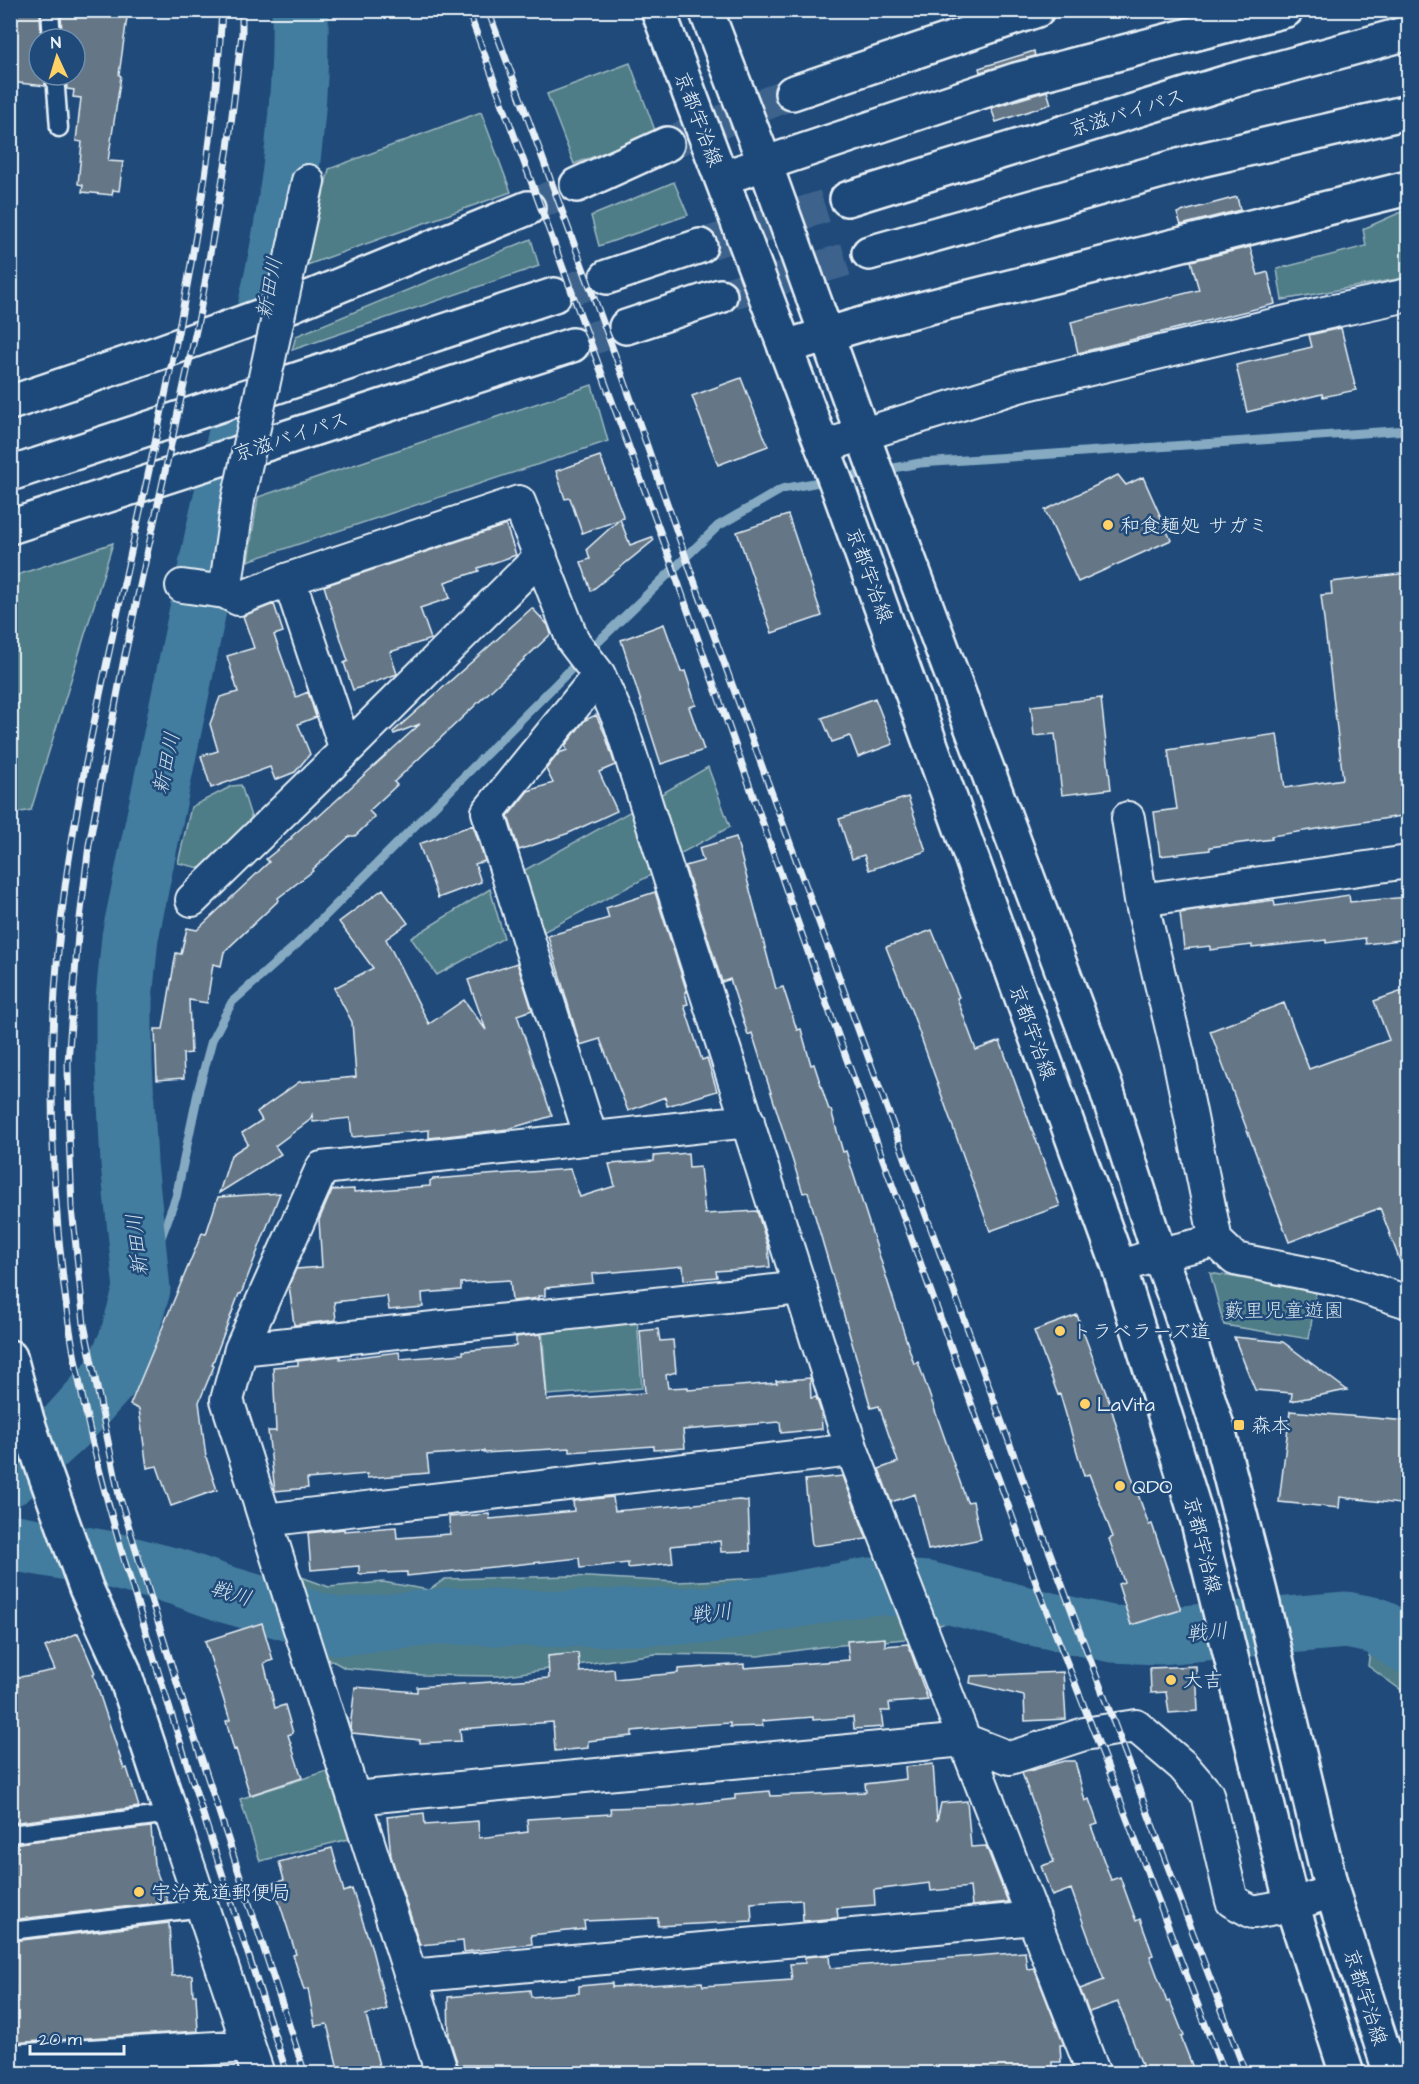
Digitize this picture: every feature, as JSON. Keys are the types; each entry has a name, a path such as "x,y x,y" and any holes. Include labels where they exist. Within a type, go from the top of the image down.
{"main road":[{"name":"京都宇治線","path":"658,10 830,468 1119,1267 1197,1518 1292,1905 1347,2073"},
{"name":"京都宇治線","path":"706,10 1105,1085 1218,1429 1274,1645 1332,1891 1391,2073"},
{"path":"792,93 1037,10"},
{"path":"722,178 1016,80 1286,10"},
{"name":"京滋バイパス","path":"848,199 1231,81 1408,33"},
{"path":"869,253 1200,159 1408,112"},
{"path":"577,185 667,144"},
{"path":"785,347 827,333 1408,188"},
{"path":"10,404 294,304 528,208"},
{"path":"607,278 700,246"},
{"path":"10,474 554,295"},
{"path":"626,327 720,296"},
{"name":"京滋バイパス","path":"10,528 572,345"},
{"path":"10,1357 23,1429 43,1468 82,1576 123,1669 171,1814"}],"street":[{"path":"221,593 238,500 308,181"},
{"path":"830,468 872,459 1019,386 1408,295"},
{"path":"182,586 221,593 238,599 289,579 519,502 588,660 620,722 852,1450 1094,2073"},
{"path":"192,900 541,556"},
{"path":"289,579 346,750"},
{"path":"588,660 488,812 591,1138"},
{"path":"1128,818 1141,900 1179,1058 1216,1241 1235,1259 1341,1280 1408,1302"},
{"path":"1141,900 1408,862"},
{"path":"442,2073 227,1400 241,1349 322,1168 747,1121"},
{"path":"1119,1267 1159,1254 1216,1241"},
{"path":"241,1349 801,1288"},
{"path":"265,1520 852,1450"},
{"path":"354,1798 964,1740 1010,1758 1084,1734 1136,1726 1183,1766 1207,1794 1232,1901 1253,1912 1292,1905 1332,1891"},
{"path":"10,2061 253,2060 171,1814"},
{"path":"411,1976 1034,1918"}],"lane":[{"path":"50,10 51,27"},
{"path":"56,87 59,128"},
{"path":"10,1834 171,1814"},
{"path":"10,1931 203,1908"}],"green space":[{"path":"630,63 656,133 574,164 547,94"},
{"path":"481,112 511,192 307,265 329,169"},
{"path":"674,182 688,215 599,246 591,216"},
{"path":"1408,209 1408,277 1282,300 1277,269 1366,246 1363,229"},
{"path":"531,239 539,266 292,350 296,336"},
{"path":"592,385 608,441 248,561 258,497"},
{"path":"113,543 31,810 11,814 11,577"},
{"path":"708,767 730,827 674,857 656,797"},
{"path":"241,785 252,820 204,869 178,863 191,807 232,786"},
{"path":"631,811 651,875 532,938 512,877"},
{"path":"490,889 504,938 437,975 411,938"},
{"name":"藪里児童遊園","path":"1210,1273 1316,1291 1309,1339 1224,1325"},
{"path":"637,1318 642,1388 547,1395 542,1327"},
{"path":"868,1562 931,1581 945,1623 905,1639 758,1656 655,1654 499,1676 421,1675 345,1668 311,1649 293,1574 329,1587 383,1582 429,1590 445,1579 571,1576 677,1582 763,1578"},
{"path":"1408,1620 1408,1695 1368,1666 1372,1634 1395,1621"},
{"path":"327,1771 349,1839 260,1861 240,1799"}],"building":[{"path":"10,10 40,10 41,27 27,27 27,84 10,82"},
{"path":"61,10 128,10 108,161 123,162 119,191 113,190 112,195 82,192 83,185 78,184 82,142 76,141 81,98 73,97 74,90 67,87 87,87 87,27 62,27"},
{"path":"1034,51 1035,56 980,72 979,68"},
{"path":"1047,91 1051,104 996,122 991,108"},
{"path":"1237,197 1240,210 1181,225 1177,213"},
{"path":"1250,247 1258,275 1268,272 1275,304 1078,353 1071,322 1199,290 1191,261"},
{"path":"1341,328 1356,390 1323,397 1322,394 1247,412 1236,365 1312,347 1309,335"},
{"path":"741,378 768,446 718,465 692,396"},
{"path":"600,456 624,518 620,519 630,545 652,537 654,540 591,591 581,562 590,559 587,549 619,520 582,533 570,498 565,499 556,471"},
{"name":"和食麺処 サガミ","path":"1118,475 1126,485 1143,477 1171,540 1078,582 1045,510"},
{"path":"788,515 822,616 772,633 737,532"},
{"path":"506,525 516,555 478,568 479,571 445,582 450,598 420,608 431,639 390,652 397,674 353,690 344,663 348,661 324,586"},
{"path":"1408,573 1408,815 1271,836 1272,839 1210,847 1210,850 1160,856 1154,812 1177,809 1168,750 1277,734 1285,788 1343,779 1321,595 1332,594 1331,582"},
{"path":"274,604 283,632 274,635 296,697 308,692 316,717 298,724 310,754 295,772 275,780 270,767 211,788 201,756 218,751 210,724 220,697 238,692 227,656 254,648 243,616"},
{"path":"532,608 548,625 551,634 394,782 397,785 369,811 375,817 278,898 279,900 224,952 221,966 213,964 207,1003 189,1000 191,1053 183,1054 184,1078 157,1080 155,1029 163,1029 176,953 181,954 187,928 197,930 269,862 266,859 315,816 317,818 420,724 394,734 393,732"},
{"path":"664,624 681,672 685,671 696,705 689,707 704,750 661,764 621,640"},
{"path":"875,698 893,744 858,757 850,736 832,742 822,718"},
{"path":"1101,698 1111,789 1062,795 1055,734 1034,736 1031,706"},
{"path":"596,715 615,765 599,772 617,811 569,833 519,850 508,816 528,791 553,783 546,769 559,753 567,750 565,746 585,720"},
{"path":"908,797 926,851 869,870 864,855 852,859 839,819"},
{"path":"473,825 485,861 475,864 481,882 438,898 419,844"},
{"path":"736,837 776,989 783,987 797,1030 801,1029 811,1065 814,1064 829,1110 831,1110 843,1152 846,1151 914,1364 918,1362 967,1502 973,1501 981,1539 928,1550 915,1494 891,1502 879,1469 898,1462 879,1406 871,1408 808,1192 803,1193 752,1033 748,1035 730,979 722,982 685,866 703,861 699,848"},
{"path":"383,889 408,923 386,939 429,1024 464,1000 486,1030 468,980 517,963 532,1010 517,1015 552,1116 508,1129 429,1138 429,1130 352,1137 350,1118 313,1122 312,1115 310,1120 275,1146 281,1154 219,1193 231,1155 248,1144 242,1133 262,1120 257,1112 299,1082 356,1077 352,1022 334,988 373,968 339,922"},
{"path":"655,892 687,992 685,992 688,1004 684,1005 702,1060 707,1058 717,1091 667,1106 665,1097 628,1111 600,1039 580,1045 548,936 609,918 606,908"},
{"path":"1349,895 1350,902 1408,897 1408,939 1366,944 1365,938 1252,948 1252,945 1210,950 1210,946 1184,949 1180,913 1274,900 1275,906"},
{"path":"932,930 959,997 957,998 976,1050 1000,1041 1060,1206 990,1231 913,1015 886,947"},
{"path":"1408,989 1408,1277 1406,1277 1380,1208 1289,1242 1210,1031 1284,1003 1309,1069 1389,1040 1374,1001"},
{"path":"688,1153 689,1168 700,1167 705,1214 757,1211 768,1247 770,1267 716,1271 717,1277 684,1280 683,1266 592,1274 593,1283 545,1288 545,1296 512,1301 510,1280 461,1283 461,1290 422,1293 423,1307 389,1310 387,1296 334,1302 336,1320 294,1325 289,1285 296,1269 322,1267 319,1220 332,1190 354,1189 354,1192 430,1186 430,1181 433,1179 570,1169 580,1197 615,1186 609,1164 654,1161 654,1156"},
{"path":"280,1193 199,1402 206,1457 217,1490 171,1506 157,1466 147,1468 139,1409 130,1405 202,1233 206,1234 218,1197"},
{"path":"1077,1315 1110,1404 1130,1472 1149,1525 1152,1524 1181,1610 1131,1625 1118,1584 1124,1582 1109,1539 1113,1537 1089,1474 1084,1476 1060,1394 1058,1395 1034,1331"},
{"path":"658,1329 660,1341 673,1340 676,1372 666,1375 668,1388 688,1387 688,1390 810,1378 811,1398 816,1397 821,1412 822,1429 781,1433 780,1422 683,1430 685,1448 654,1450 654,1446 570,1452 570,1448 427,1455 429,1473 367,1478 367,1474 307,1479 308,1488 275,1491 268,1431 276,1431 273,1367 298,1365 298,1361 340,1356 340,1359 399,1352 400,1359 463,1354 463,1351 516,1346 516,1337 541,1334 547,1400 645,1393 640,1331"},
{"path":"1234,1337 1283,1342 1347,1390 1291,1401 1292,1393 1255,1390"},
{"path":"1290,1411 1408,1421 1408,1505 1340,1497 1339,1508 1279,1502"},
{"path":"843,1476 867,1539 812,1546 805,1480"},
{"path":"613,1497 615,1511 748,1501 750,1551 721,1552 720,1541 671,1546 673,1563 628,1568 628,1563 580,1568 579,1558 407,1576 407,1572 359,1574 359,1566 311,1570 308,1533 396,1527 397,1538 450,1534 449,1517 489,1514 490,1519 574,1511 573,1501"},
{"path":"262,1623 273,1660 264,1663 275,1708 285,1705 293,1733 288,1735 302,1778 250,1795 236,1749 234,1750 226,1721 230,1720 205,1641"},
{"path":"78,1633 95,1673 93,1674 124,1769 127,1768 139,1807 10,1823 10,1679 55,1670 45,1647"},
{"path":"885,1638 885,1646 908,1644 928,1700 889,1703 890,1711 881,1711 883,1727 854,1729 853,1717 762,1721 763,1726 730,1727 730,1723 683,1726 632,1731 632,1736 588,1741 588,1748 555,1751 553,1722 460,1729 461,1741 420,1743 420,1740 352,1733 350,1728 355,1687 417,1692 417,1687 549,1678 548,1656 578,1653 580,1672 614,1669 615,1679 678,1673 678,1669 744,1664 744,1668 849,1660 847,1641"},
{"path":"1196,1666 1198,1711 1169,1713 1166,1692 1151,1693 1150,1668"},
{"path":"1063,1672 1066,1719 1025,1721 1024,1696 970,1683 971,1676"},
{"path":"1064,1761 1075,1761 1085,1801 1089,1799 1098,1824 1091,1826 1111,1880 1120,1877 1136,1921 1140,1919 1153,1955 1150,1956 1167,2002 1170,2001 1184,2036 1181,2037 1195,2073 1145,2073 1118,2002 1089,2012 1080,1989 1104,1980 1071,1889 1052,1896 1041,1866 1054,1862 1022,1773"},
{"path":"933,1764 937,1821 941,1803 967,1801 971,1847 986,1846 1008,1902 972,1906 970,1887 931,1891 930,1883 874,1890 875,1905 837,1908 838,1918 803,1921 802,1900 751,1903 752,1921 658,1926 658,1918 584,1921 585,1929 531,1935 532,1944 464,1952 463,1941 420,1945 391,1856 387,1817 424,1813 425,1825 478,1821 479,1838 528,1832 527,1819 611,1814 610,1808 673,1806 735,1799 735,1794 770,1791 771,1796 866,1792 865,1784 906,1779 905,1767"},
{"path":"151,1827 154,1865 168,1902 10,1920 10,1844"},
{"path":"332,1848 344,1892 352,1889 371,1946 387,2009 366,2015 381,2073 339,2073 327,2024 315,2026 308,1989 304,1990 293,1955 296,1954 273,1883 284,1880 279,1862"},
{"path":"169,1923 172,1976 192,1975 193,1995 196,1995 198,2031 10,2043 10,1999 15,1999 13,1941"},
{"path":"1025,1952 1027,1969 1034,1968 1064,2045 1060,2045 1061,2062 1052,2062 1052,2069 996,2073 503,2073 503,2065 458,2065 449,2037 448,1997 530,1990 531,1997 579,1993 579,1986 612,1983 612,1987 702,1982 703,1986 792,1980 790,1964 805,1963 805,1957 829,1955 830,1968"},
{"path":"200,2067 200,2073 98,2073"}],"waterway":[{"name":"新田川","path":"265,312 287,200 292,162 299,86 300,10"},
{"name":"新田川","path":"10,1478 66,1427 110,1378 127,1341 142,1289 129,1163 124,1063 124,999 130,937 213,537 240,420"},
{"path":"142,1289 176,1197 199,1088 212,1040 232,1002 296,945 597,643 718,526 782,489 920,463 1408,430"},
{"name":"戦川","path":"10,1542 107,1559 177,1577 225,1594 340,1627 447,1616 567,1619 710,1615 870,1586 927,1590 1112,1634 1159,1636 1346,1620 1377,1626 1408,1646"}],"tunnel":[{"path":"667,144 792,93"},
{"path":"528,208 577,185"},
{"path":"700,246 847,199"},
{"path":"720,296 869,253"},
{"path":"554,295 607,277"},
{"path":"572,345 626,327"}],"railway":[{"path":"222,10 216,85 196,235 168,384 97,711 70,851 55,992 53,1151 67,1310 96,1458 152,1652 287,2074"},
{"path":"242,10 242,33 228,148 200,312 124,659 89,845 78,935 68,1062 69,1133 72,1208 84,1324 119,1495 181,1696 305,2074"},
{"path":"468,10 662,537 812,963 1039,1591 1224,2074"},
{"path":"488,10 1035,1513 1246,2074"}],"place":[{"name":"和食麺処 サガミ","path":"1108,525"},
{"name":"トラベラーズ道","path":"1060,1331"},
{"name":"LaVita","path":"1085,1404"},
{"name":"森本","path":"1239,1425"},
{"name":"QDO","path":"1120,1486"},
{"name":"大吉","path":"1171,1680"},
{"name":"宇治菟道郵便局","path":"139,1892"}]}
